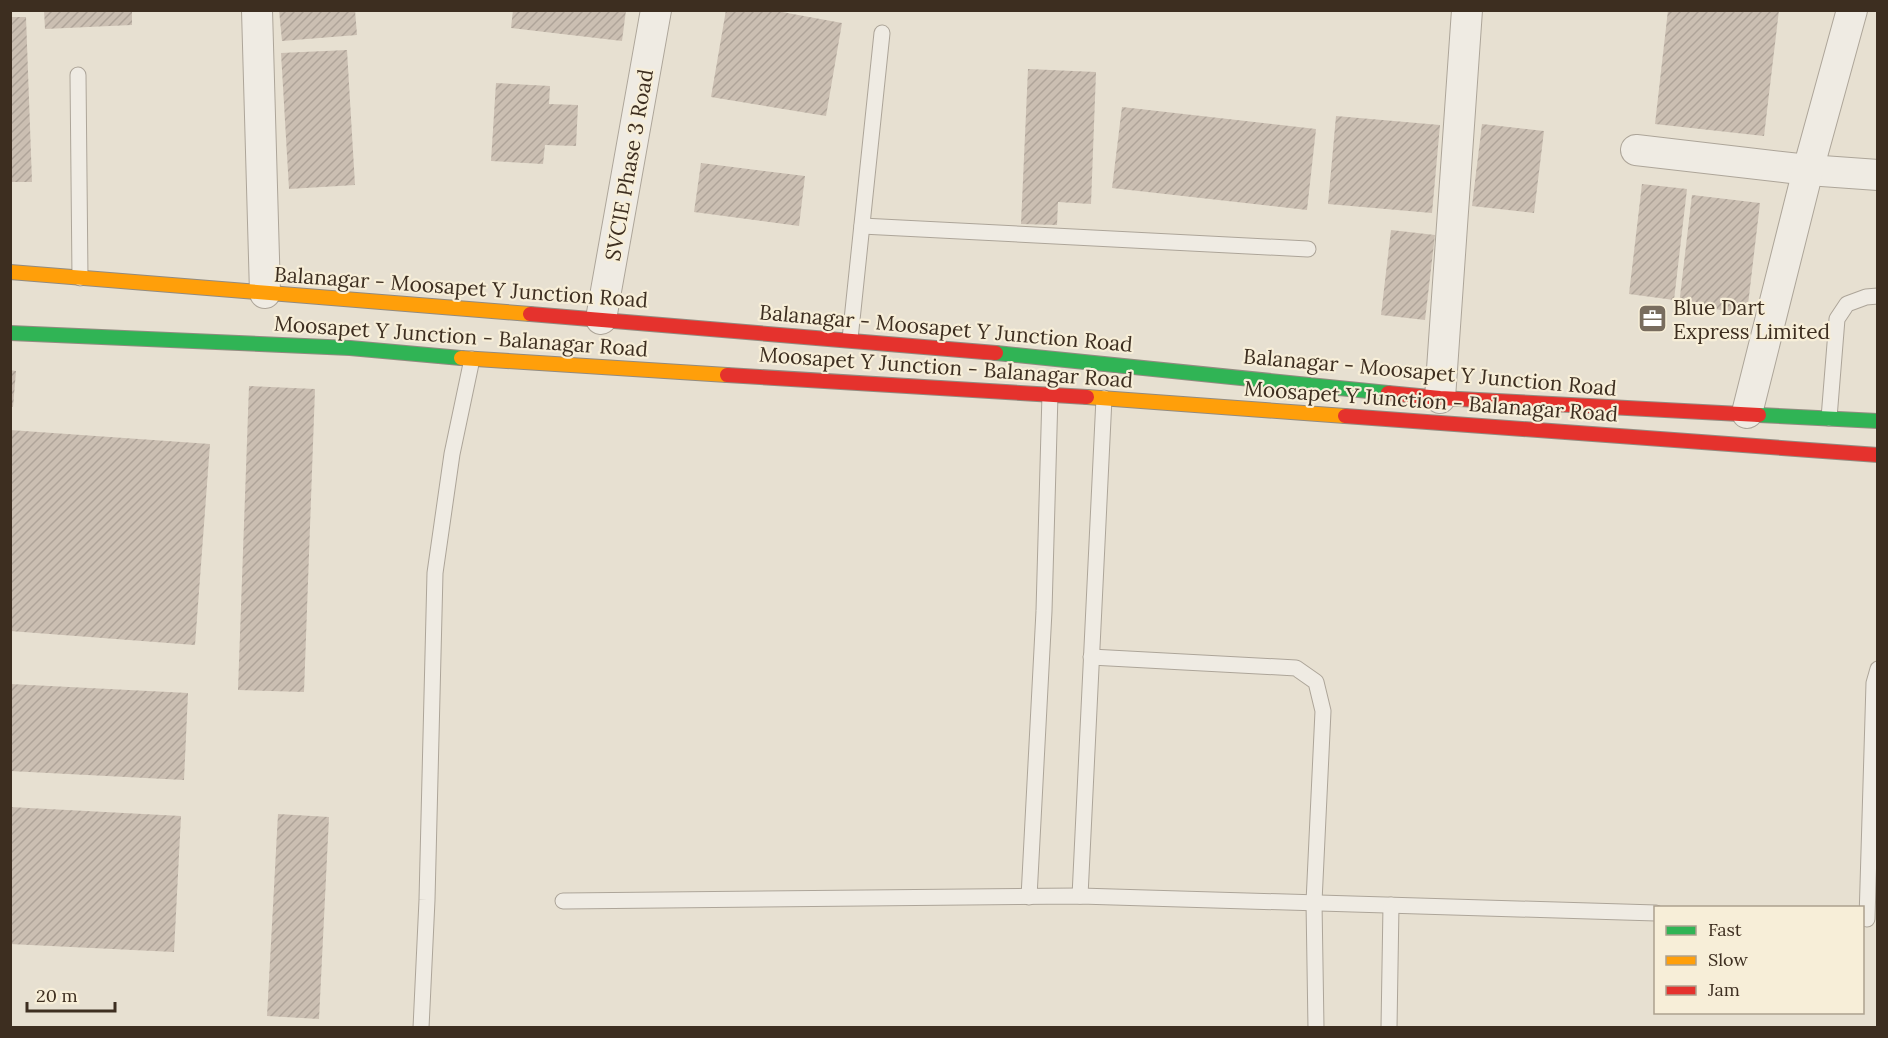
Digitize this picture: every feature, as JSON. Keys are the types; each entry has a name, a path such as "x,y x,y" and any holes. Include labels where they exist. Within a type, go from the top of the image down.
{"main road":[{"name":"Balanagar - Moosapet Y Junction Road","path":"10,272 850,339 1440,398 1878,421"},
{"name":"Moosapet Y Junction - Balanagar Road","path":"10,333 350,348 472,359 1050,394 1878,455"}],"street":[{"path":"257,10 265,293"},
{"name":"SVCIE Phase 3 Road","path":"602,318 656,10"},
{"path":"1440,398 1467,10"},
{"path":"1747,413 1808,170 1852,10"},
{"path":"1636,150 1808,170 1878,175"}],"lane":[{"path":"850,339 882,33"},
{"path":"78,75 81,278"},
{"path":"862,226 1308,249"},
{"path":"1829,418 1837,319 1847,304 1866,297 1878,296"},
{"path":"421,1028 427,900 435,573 452,454 472,359"},
{"path":"1029,897 1044,611 1050,394"},
{"path":"1080,896 1104,398"},
{"path":"1091,657 1296,668 1316,682 1323,711 1314,902 1316,1028"},
{"path":"1869,919 1874,682 1878,669"},
{"path":"563,901 1080,896 1654,913"},
{"path":"1389,1028 1391,905"}],"building":[{"path":"44,10 132,10 132,25 45,29"},
{"path":"279,10 355,10 357,35 282,41"},
{"path":"513,10 626,10 622,41 511,28"},
{"path":"726,10 771,10 842,23 826,116 711,97"},
{"path":"1668,10 1779,10 1764,136 1655,124"},
{"path":"10,17 26,17 32,182 10,182"},
{"path":"347,50 355,185 289,189 281,53"},
{"path":"1028,69 1096,72 1091,204 1058,202 1057,225 1021,224"},
{"path":"496,83 550,86 549,104 578,105 576,146 545,145 543,164 491,161"},
{"path":"1122,107 1316,129 1307,210 1112,188"},
{"path":"1336,116 1440,125 1432,213 1328,204"},
{"path":"1482,124 1544,131 1534,213 1472,206"},
{"path":"701,163 805,176 799,226 694,212"},
{"path":"1642,184 1687,189 1674,300 1629,294"},
{"path":"1692,195 1760,203 1747,313 1679,305"},
{"path":"1391,230 1435,235 1425,320 1381,315"},
{"path":"10,370 16,371 13,407 10,407"},
{"path":"249,386 315,389 304,692 238,690"},
{"path":"10,430 210,444 195,645 10,631"},
{"path":"10,684 188,693 184,780 10,771"},
{"path":"10,807 181,816 174,952 10,944"},
{"path":"278,814 329,817 319,1019 267,1016"}],"traffic: fast":[{"path":"10,333 350,348 461,358"},
{"path":"996,353 1388,393"},
{"path":"1759,415 1878,421"}],"traffic: slow":[{"path":"10,272 530,314"},
{"path":"461,358 727,375"},
{"path":"1087,397 1345,416"}],"traffic: jam":[{"path":"530,314 996,353"},
{"path":"727,375 1087,397"},
{"path":"1388,393 1440,398 1759,415"},
{"path":"1345,416 1878,455"}],"place":[{"name":"Blue Dart Express Limited","path":"1652,319"}]}
